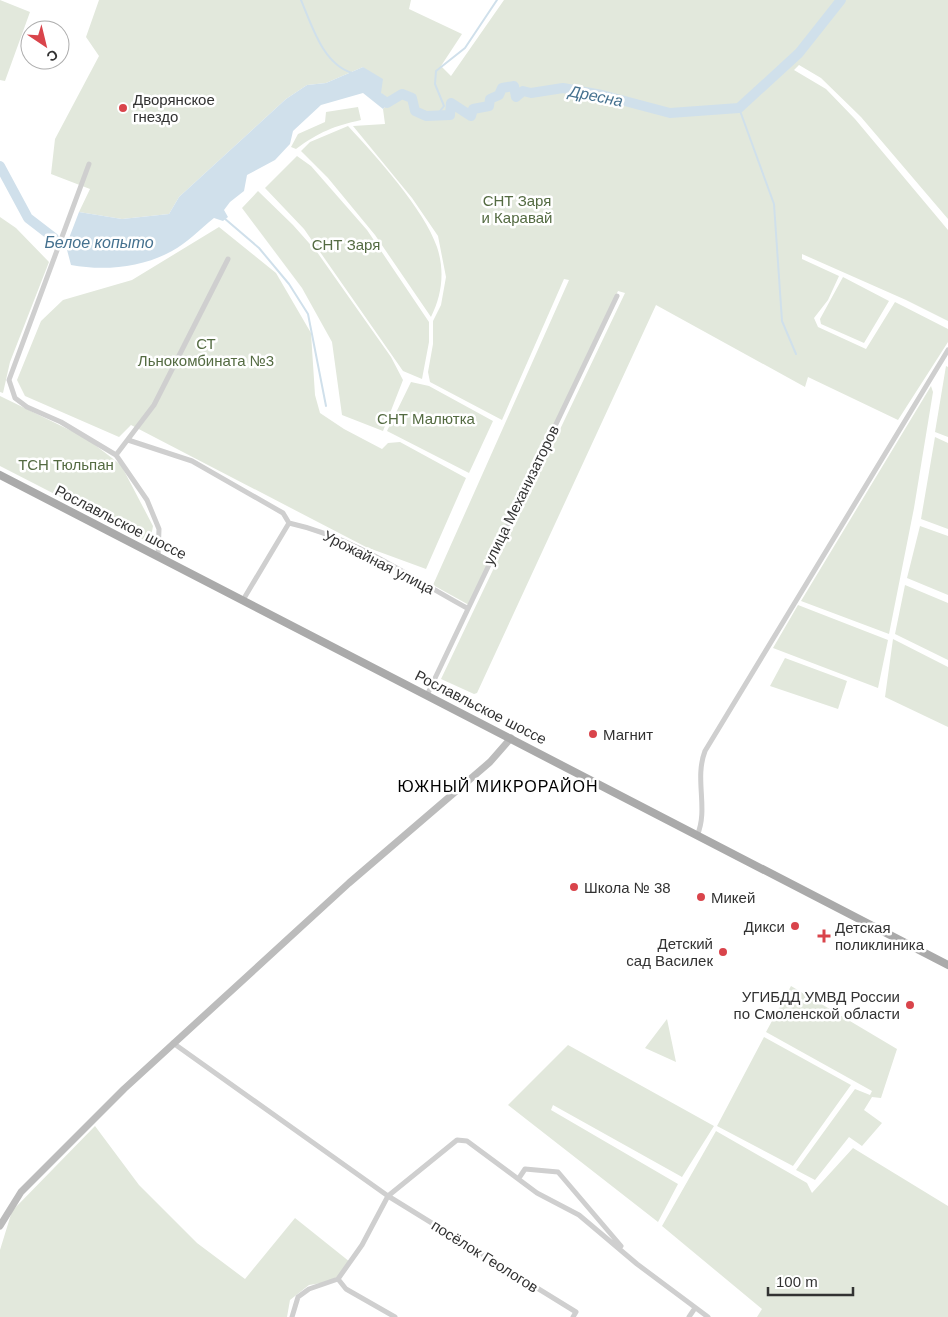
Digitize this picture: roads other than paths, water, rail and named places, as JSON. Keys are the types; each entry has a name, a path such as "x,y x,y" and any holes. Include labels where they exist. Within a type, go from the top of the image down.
{"main road":[{"name":"Рославльское шоссе","path":"0,475 948,965"}],"street":[{"path":"88,164 9,380 15,398 27,407 62,422 116,455 147,500 159,529 158,558"},
{"path":"116,455 154,405 228,259"},
{"name":"улица Механизаторов","path":"427,695 617,296"},
{"path":"697,836 703,822 699,771 705,751 948,350"},
{"path":"128,440 192,461 283,512 289,523 243,600"},
{"name":"Урожайная улица","path":"289,523 341,540 467,608"},
{"path":"0,1226 21,1192 173,1042 349,883 490,762 511,738"},
{"path":"173,1042 388,1196"},
{"path":"292,1317 298,1297 309,1289 338,1280 362,1245 388,1196 457,1140 467,1141 537,1193 579,1215 630,1256"},
{"path":"519,1178 527,1168 558,1172 637,1264 708,1317"},
{"name":"посёлок Геологов","path":"388,1196 576,1312 573,1317"},
{"path":"338,1280 346,1289 396,1317"},
{"path":"689,1317 694,1308"}],"water":[{"name":"Белое копыто","path":"363,67 383,79 381,93 391,101 383,109 363,93 321,105 293,131 290,144 275,160 247,175 244,191 230,202 224,210 228,217 223,221 214,218 178,248 148,261 109,268 71,265 66,246 79,212 122,219 169,214 179,197 286,99 307,85 326,83"}],"waterway":[{"path":"301,0 314,32 326,53 342,68 352,73"},
{"path":"436,116 444,106 435,84 436,71 465,48 497,0"},
{"name":"Дресна","path":"380,98 387,103 402,94 412,98 415,111 426,116 450,115 451,103 471,116 473,109 489,106 490,99 499,95 502,88 514,86 516,97 523,91 531,93 563,88 602,95 670,113 739,108 799,53 841,0"},
{"path":"739,108 774,204 782,321 796,354"},
{"name":"Дресна","path":"0,166 28,218 54,238"},
{"path":"224,218 259,248 289,284 308,314 326,406"}],"place":[{"name":"Дворянское гнездо","path":"123,108"},
{"name":"Магнит","path":"593,734"},
{"name":"Школа № 38","path":"574,887"},
{"name":"Микей","path":"701,897"},
{"name":"Дикси","path":"795,926"},
{"name":"Детская поликлиника","path":"824,936"},
{"name":"Детский сад Василек","path":"723,952"},
{"name":"УГИБДД УМВД России по Смоленской области","path":"910,1005"}],"district":[{"name":"ЮЖНЫЙ МИКРОРАЙОН","path":"498,786"}],"park label":[{"name":"СНТ Заря и Каравай","path":"517,208"},
{"name":"СНТ Заря","path":"346,244"},
{"name":"СТ Льнокомбината №3","path":"206,352"},
{"name":"СНТ Малютка","path":"426,418"},
{"name":"ТСН Тюльпан","path":"66,464"}]}
